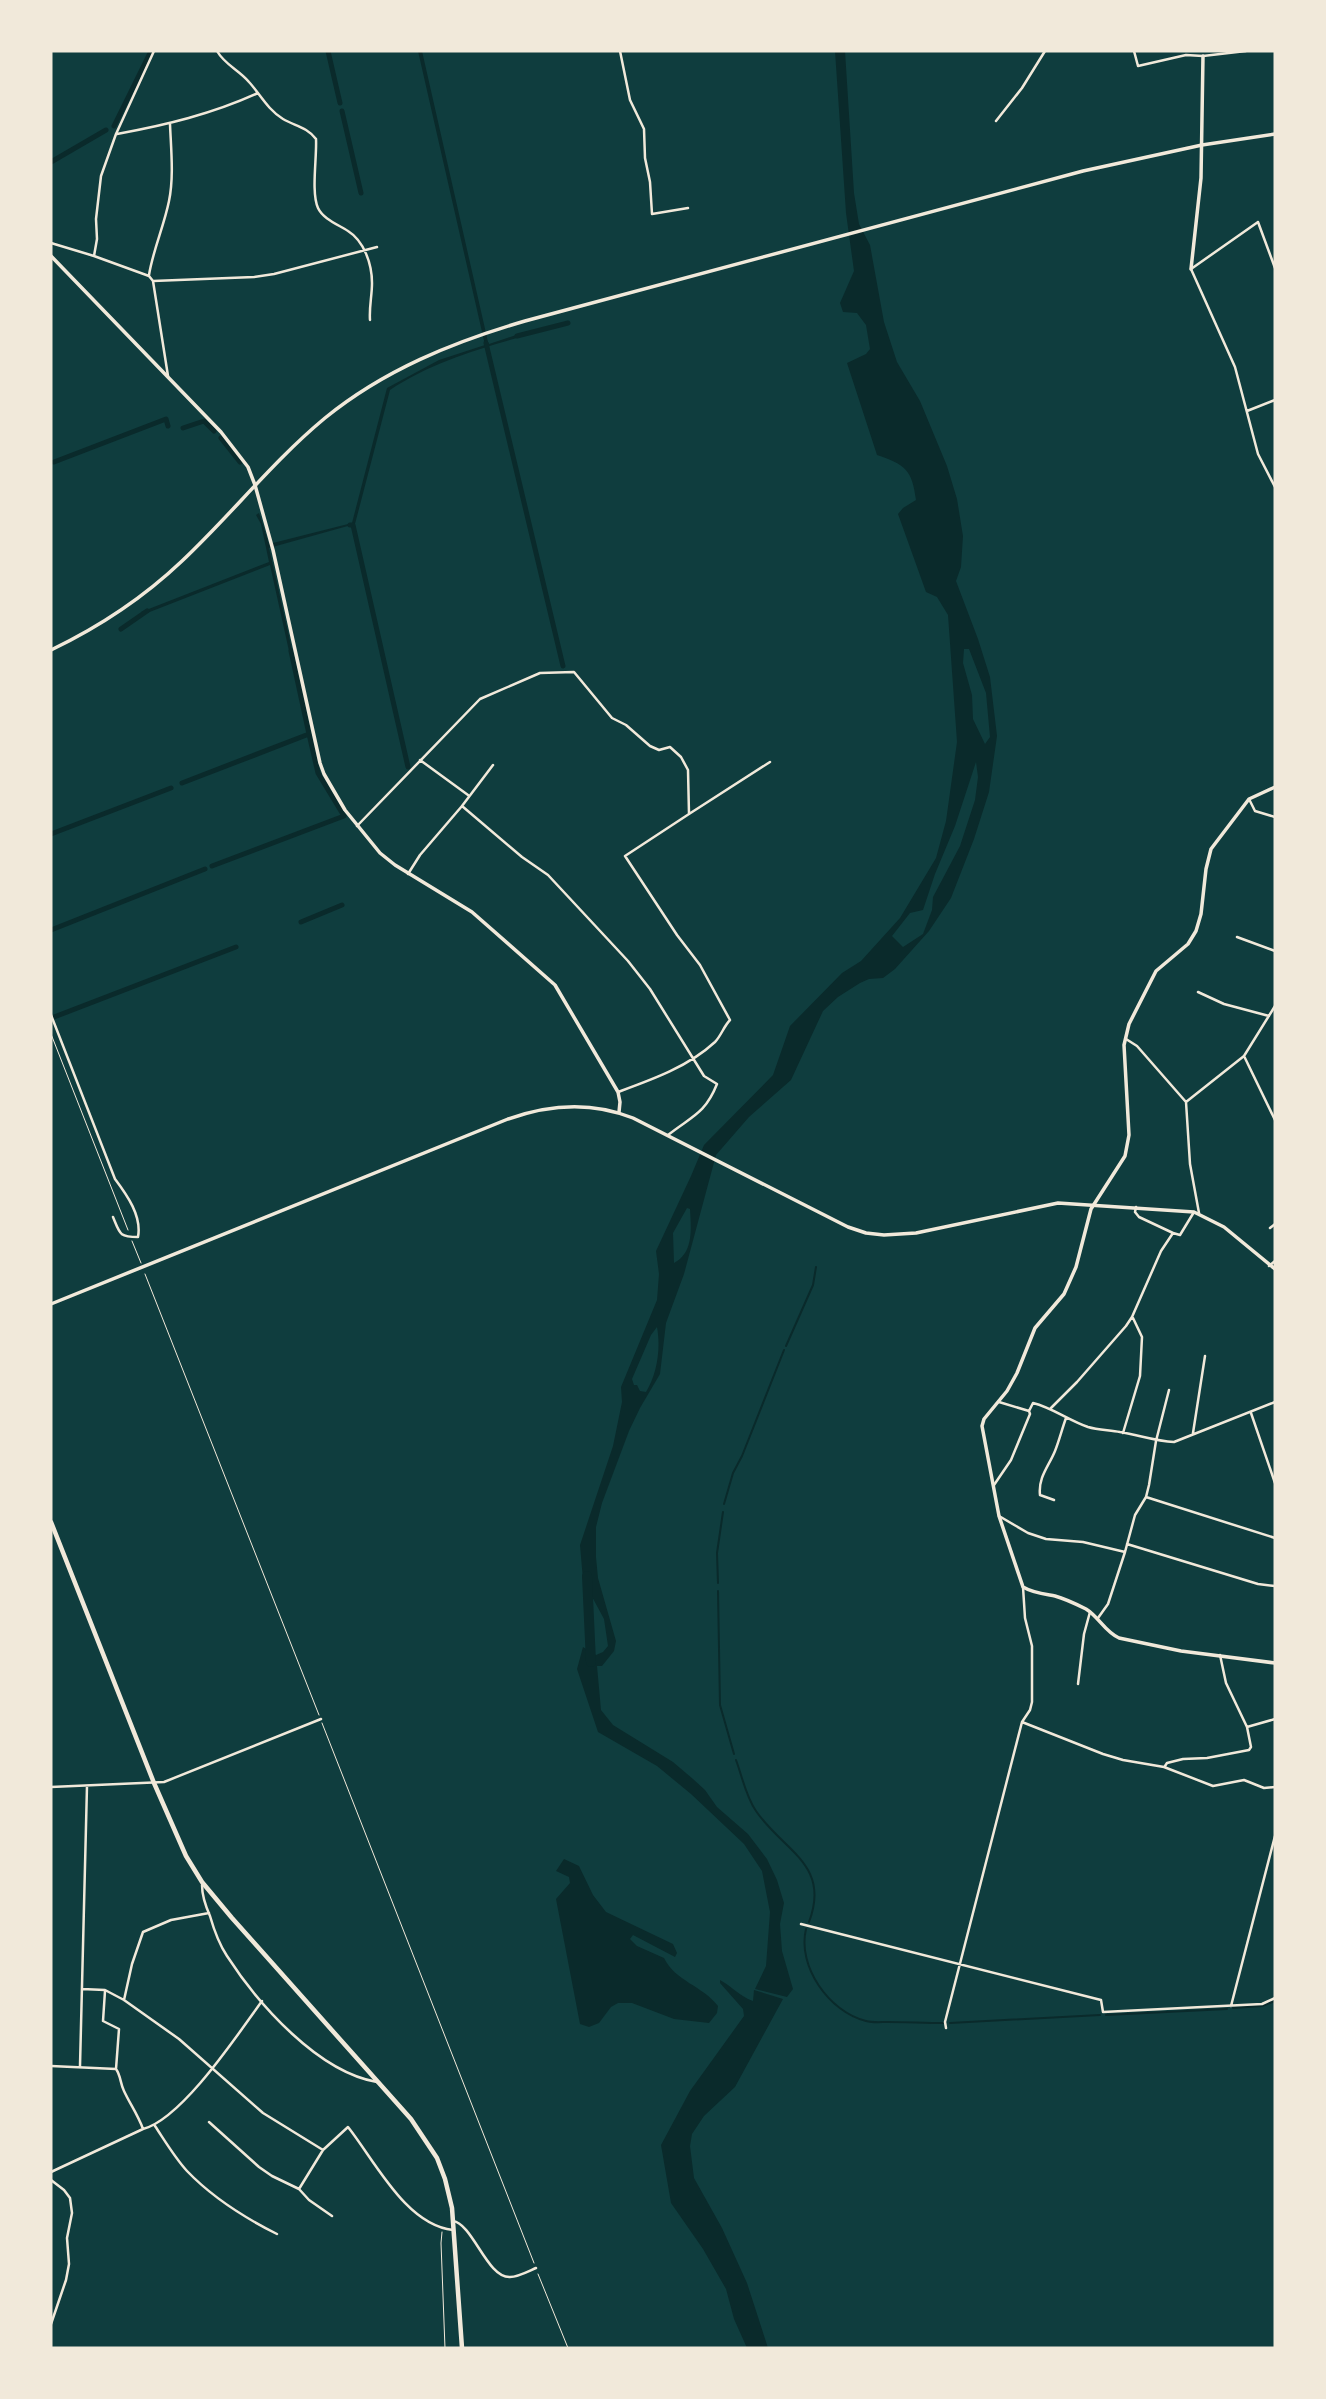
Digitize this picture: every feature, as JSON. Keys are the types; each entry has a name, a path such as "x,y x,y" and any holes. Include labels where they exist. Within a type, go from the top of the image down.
{"highway":[{"path":"51,1521 175,1834 202,1882 411,2119 437,2158 449,2195 453,2221 462,2348"}],"main road":[{"path":"1191,269 1201,178 1203,53"},
{"path":"51,650 110,619 163,579 208,536 289,449 352,398 405,365 487,332 1083,171 1202,145 1275,134"},
{"path":"51,256 167,376 235,449 248,467 273,550 320,763 324,775 357,826 380,853 472,912 542,972 565,999 618,1092 621,1102 619,1112"},
{"path":"1275,787 1249,799 1211,849 1196,931 1188,944 1151,977 1125,1038 1123,1054 1128,1147 1094,1204 1068,1287 1059,1302 1035,1328 1017,1373 999,1402 984,1419 982,1426 999,1516 1023,1587 1057,1597 1090,1612 1110,1633 1119,1638 1181,1651 1275,1663"},
{"path":"51,1304 529,1111 572,1106 619,1112 857,1231 897,1236 1033,1207 1072,1202 1196,1212 1224,1227 1275,1269"}],"street":[{"path":"94,256 101,176 116,134 154,51"},
{"path":"217,51 226,63 249,81 281,119 311,132 316,139 315,186 318,208 324,215 357,236 365,250 372,282 370,320"},
{"path":"620,51 630,100 644,129 652,214 688,208"},
{"path":"996,121 1022,88 1045,51"},
{"path":"1134,51 1138,66 1186,55 1246,51"},
{"path":"116,134 170,124 216,111 258,93"},
{"path":"149,276 170,199 170,124"},
{"path":"1275,268 1258,222 1191,269 1234,367 1258,454 1275,487"},
{"path":"51,243 149,276 153,281 167,376"},
{"path":"153,281 274,274 377,247"},
{"path":"1247,411 1275,400"},
{"path":"357,826 480,699 540,674 574,672 612,718 626,724 650,746 660,750 670,747 681,757 688,770 689,814"},
{"path":"420,760 468,795"},
{"path":"618,1092 654,1079 693,1058 717,1040 730,1020 701,965 677,935 625,856 770,762"},
{"path":"408,873 492,765"},
{"path":"1249,799 1255,811 1275,817"},
{"path":"462,806 548,875 628,961 650,989 704,1076 717,1084 710,1101 702,1111 670,1136"},
{"path":"1237,937 1275,951"},
{"path":"1198,992 1224,1004 1269,1016"},
{"path":"1186,1102 1244,1056 1275,1006"},
{"path":"51,1015 115,1179 128,1198 138,1224 138,1237 125,1237 120,1234 113,1217"},
{"path":"1125,1038 1137,1046 1186,1102 1196,1212 1180,1235 1139,1217 1135,1212 1136,1207"},
{"path":"1244,1056 1275,1120"},
{"path":"1270,1228 1275,1224"},
{"path":"1051,1408 1077,1382 1132,1317 1161,1251 1173,1233"},
{"path":"1269,1266 1275,1261"},
{"path":"1123,1433 1141,1365 1142,1337 1132,1317"},
{"path":"1193,1433 1205,1356"},
{"path":"1098,1618 1108,1604 1135,1515 1146,1497 1169,1390"},
{"path":"999,1402 1029,1411"},
{"path":"993,1486 1010,1461 1033,1403 1051,1408 1090,1428 1174,1442 1275,1402"},
{"path":"1251,1413 1275,1483"},
{"path":"1054,1500 1040,1495 1039,1485 1054,1454 1066,1418"},
{"path":"1146,1497 1275,1538"},
{"path":"999,1516 1028,1533 1046,1539 1083,1542 1125,1552"},
{"path":"1127,1544 1258,1584 1275,1586"},
{"path":"946,2028 1022,1722 1030,1710 1032,1646 1025,1618 1023,1587"},
{"path":"1078,1684 1084,1634 1090,1612"},
{"path":"1164,1767 1167,1763 1183,1759 1207,1758 1249,1750 1252,1744 1226,1683 1220,1654"},
{"path":"51,1787 164,1782 321,1719"},
{"path":"1247,1727 1275,1719"},
{"path":"1022,1722 1055,1737 1113,1757 1164,1767 1213,1786 1244,1780 1264,1788 1275,1787"},
{"path":"80,2066 87,1785"},
{"path":"1231,2006 1275,1836"},
{"path":"202,1882 201,1889 226,1955 262,2001 292,2034 328,2062 346,2072 378,2082"},
{"path":"124,2000 132,1964 144,1932 171,1920 209,1913"},
{"path":"801,1924 1101,2000 1103,2012 1262,2004 1275,1998"},
{"path":"82,1989 105,1990 124,2000 179,2039 263,2113 323,2150"},
{"path":"105,1990 103,2021 119,2029 116,2069 124,2093 143,2129"},
{"path":"51,2172 143,2129 155,2126 212,2067 262,2001"},
{"path":"51,2066 116,2069"},
{"path":"209,2122 259,2167 299,2189 331,2216"},
{"path":"155,2126 186,2170 204,2186 247,2219 278,2234"},
{"path":"299,2189 323,2150 348,2127 417,2215 443,2229 454,2230"},
{"path":"51,2180 70,2198 72,2213 67,2238 69,2264 66,2280 51,2324"},
{"path":"453,2221 464,2226 474,2244 502,2274 511,2277 536,2268"}],"path":[{"path":"51,1034 568,2348"},
{"path":"443,2229 441,2243 445,2348"}],"water":[{"path":"418,51 422,51 488,342 489,344 522,333 524,336 438,364 390,390 355,524 269,548 292,650 289,651 270,565 142,615 141,612 269,562 261,524 256,515 259,513 269,544 352,523 387,388 439,360 485,345"},
{"path":"835,51 845,51 854,193 859,224 870,245 884,322 897,362 920,401 947,466 957,499 963,536 961,567 956,581 990,677 997,736 989,792 951,898 929,931 895,969 883,978 860,983 838,997 823,1011 791,1080 749,1117 716,1155 684,1274 666,1323 660,1374 629,1431 602,1503 596,1527 598,1578 616,1641 614,1651 602,1666 597,1666 601,1710 613,1725 673,1762 693,1779 717,1807 748,1834 767,1859 784,1903 780,1924 782,1951 793,1989 787,1997 755,1989 766,1966 770,1912 762,1871 744,1844 657,1766 598,1732 577,1669 583,1647 596,1655 608,1646 604,1619 583,1580 580,1545 613,1446 622,1402 621,1387 657,1300 659,1274 656,1251 704,1145 773,1075 790,1026 842,973 861,961 900,918 936,858 946,821 957,742 948,615 937,597 926,592 898,514 916,500 910,475 895,462 877,455 847,363 866,354 870,349 866,325 857,313 843,312 840,303 854,271 846,213","holes":["964,649 969,649 986,693 990,737 985,744 973,719 972,695 963,663","976,762 978,777 975,800 960,846 933,897 932,910 923,934 903,947 892,936 910,913 923,910","687,1208 690,1209 691,1232 688,1247 674,1263 673,1233","657,1327 657,1361 646,1392 640,1391 632,1379"]},
{"path":"564,1859 579,1866 593,1895 606,1912 673,1944 677,1953 675,1957 633,1935 630,1939 637,1946 664,1958 682,1978 712,1999 718,2006 717,2013 709,2023 674,2019 632,2003 618,2003 611,2007 599,2023 589,2027 580,2024 556,1899 570,1883 569,1877 556,1871"},
{"path":"720,1980 753,2001 754,1990 783,1999 735,2087 704,2116 692,2134 690,2146 694,2178 722,2228 747,2283 768,2348 747,2348 734,2319 726,2289 703,2249 671,2203 661,2145 690,2091 744,2016 743,2009"}],"waterway":[{"path":"114,126 151,51"},
{"path":"328,51 340,103"},
{"path":"342,111 361,193"},
{"path":"51,162 106,130"},
{"path":"517,336 568,323"},
{"path":"486,343 563,666"},
{"path":"54,462 166,419 168,426"},
{"path":"183,428 204,421 214,431"},
{"path":"221,438 240,462"},
{"path":"350,525 353,525 408,767"},
{"path":"121,629 147,611"},
{"path":"182,783 309,734 291,651"},
{"path":"212,866 344,816 318,773 309,734"},
{"path":"51,834 171,788"},
{"path":"51,930 205,869"},
{"path":"301,922 342,905"},
{"path":"54,1017 236,947"},
{"path":"786,1346 813,1285 816,1267"},
{"path":"724,1504 733,1473 784,1350"},
{"path":"718,1583 717,1553 723,1512"},
{"path":"587,1576 591,1662"},
{"path":"718,1591 720,1705 734,1754"},
{"path":"736,1760 756,1811 809,1872 814,1886 814,1902 809,1922"},
{"path":"806,1929 804,1943 811,1972 828,1998 840,2008 869,2022 943,2023"},
{"path":"1233,2008 1262,2006 1275,2001"},
{"path":"1106,2015 1227,2009"},
{"path":"950,2023 1100,2015"}]}
